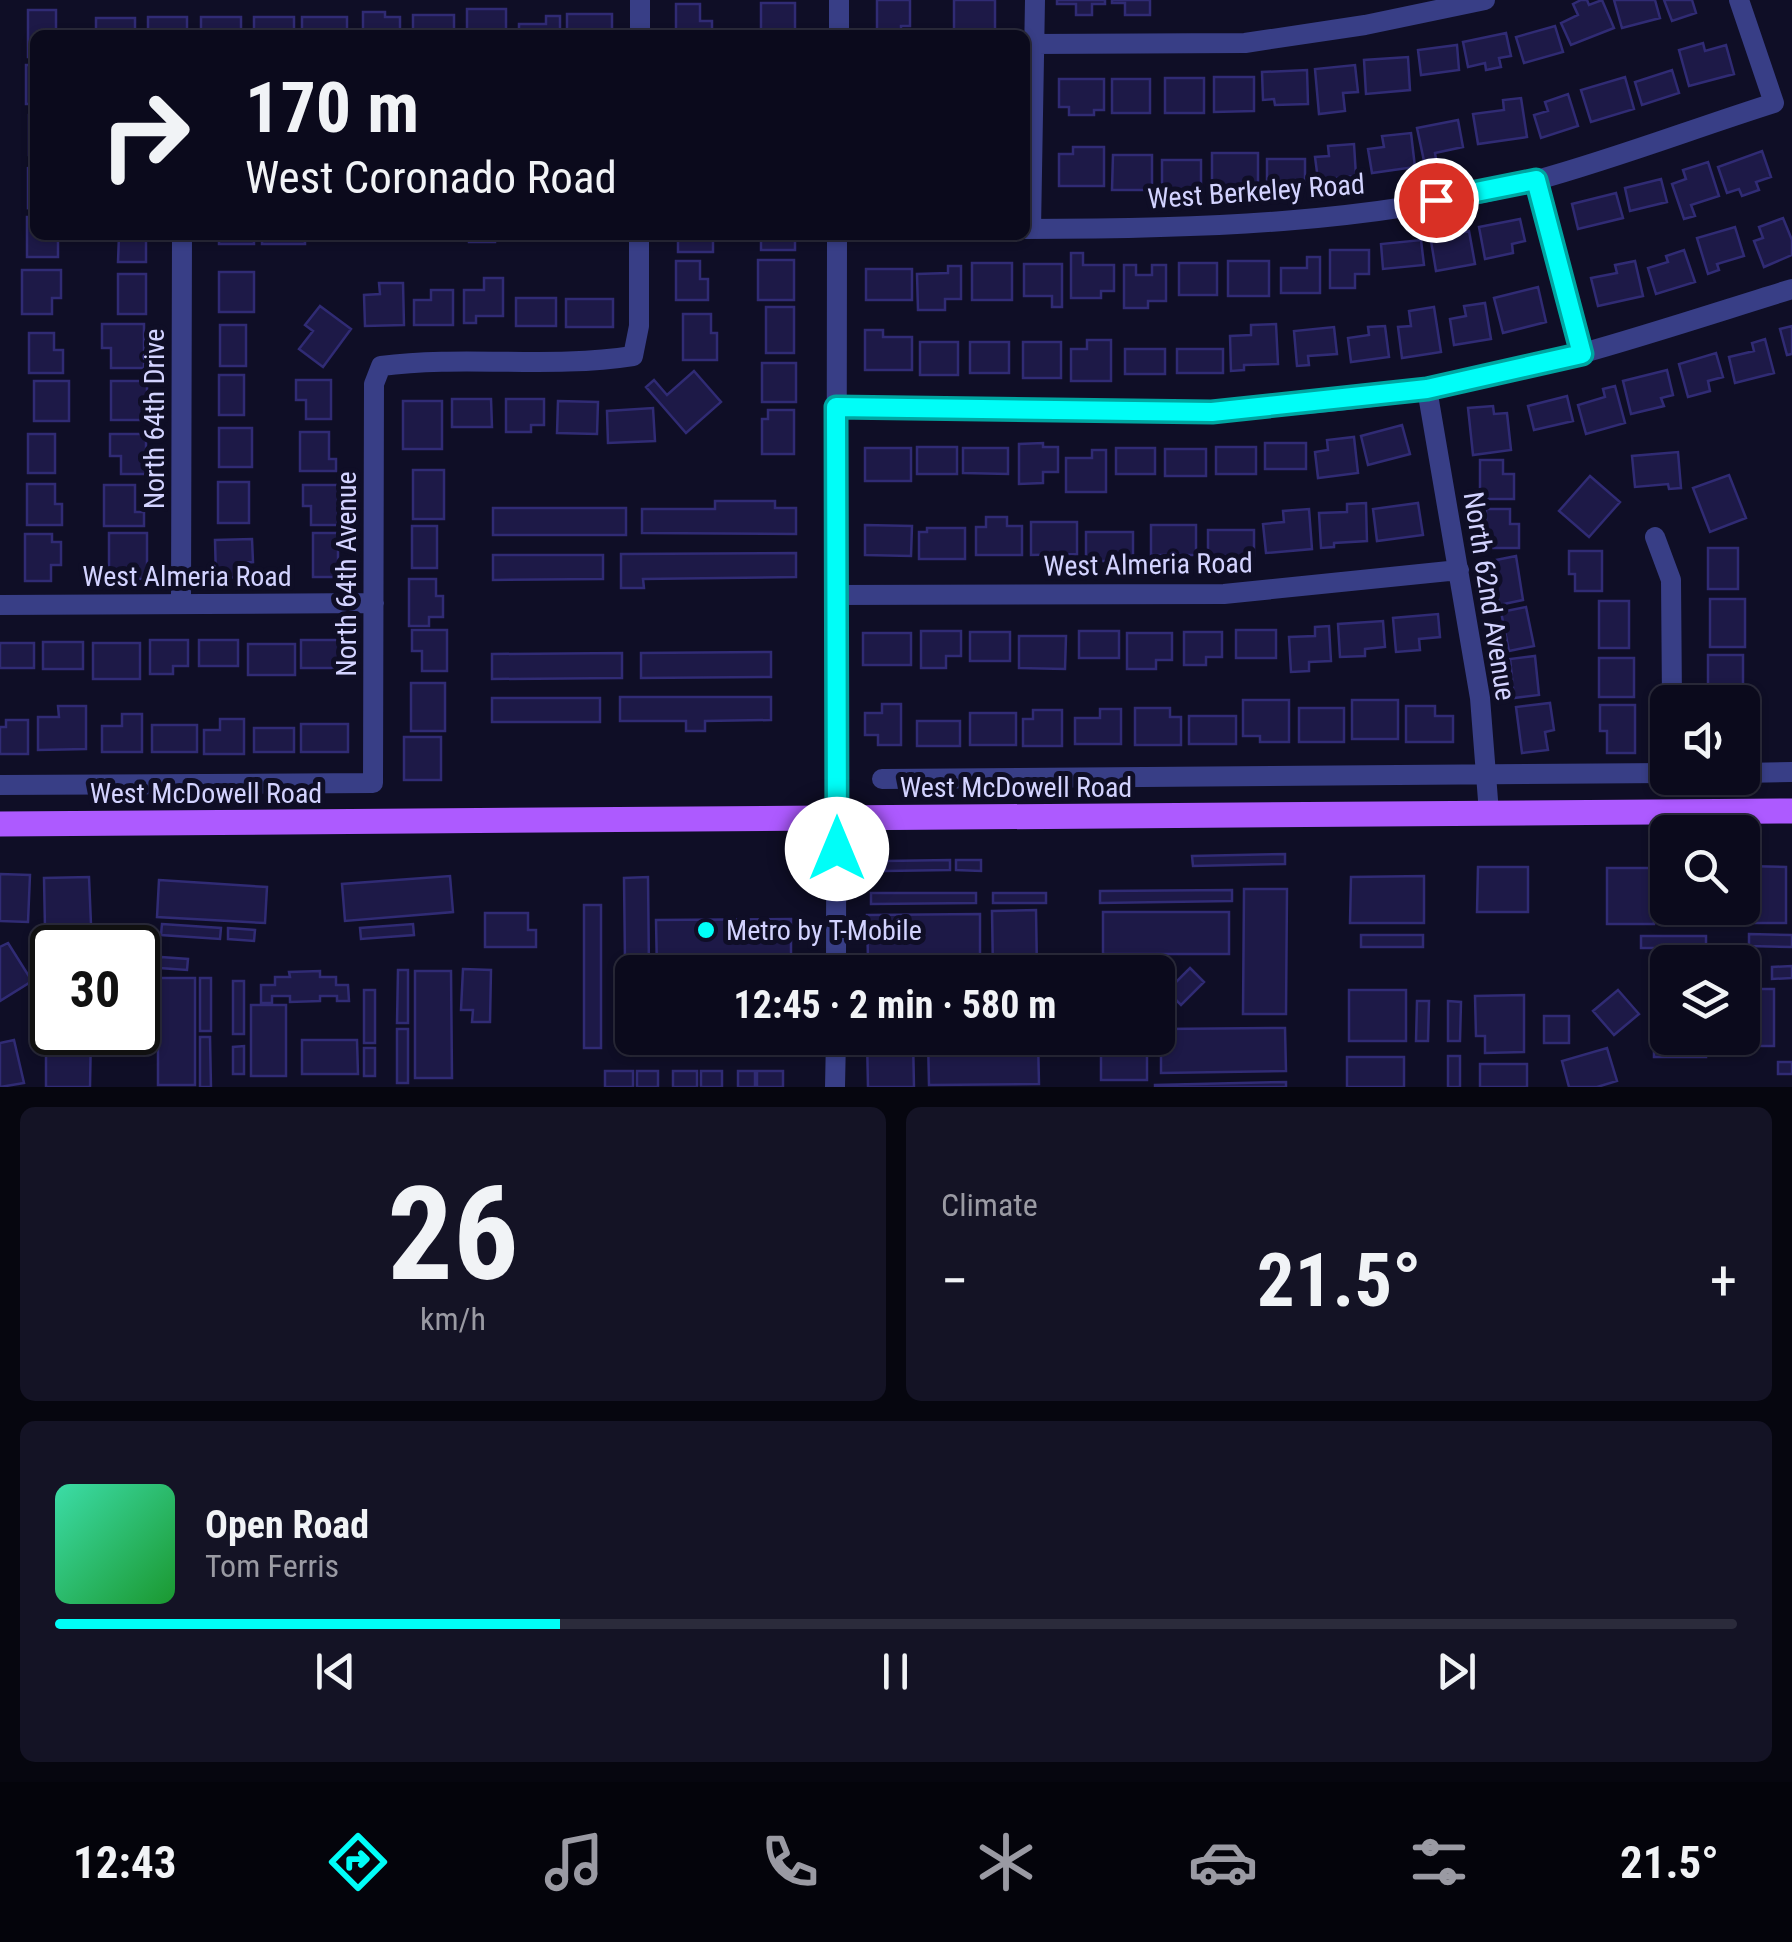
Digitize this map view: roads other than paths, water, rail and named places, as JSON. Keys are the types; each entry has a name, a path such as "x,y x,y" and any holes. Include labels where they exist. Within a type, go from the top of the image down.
{"main road":[{"name":"West McDowell Road","path":"0,824 1792,811"}],"street":[{"path":"640,0 640,30"},
{"path":"839,0 839,30"},
{"path":"1030,167 1035,0"},
{"path":"1034,44 1245,42 1365,25 1485,0"},
{"name":"West Berkeley Road","path":"1030,229 1194,226 1370,213 1536,180 1774,103 1739,0"},
{"path":"1536,180 1582,354"},
{"name":"North 64th Drive","path":"181,604 182,240"},
{"name":"North 64th Avenue","path":"374,783 374,384 382,366 412,362 596,362 633,356 639,326 639,240"},
{"path":"836,955 837,240"},
{"path":"836,407 1212,412 1427,389 1582,354 1792,289"},
{"name":"North 62nd Avenue","path":"1427,389 1480,698 1488,813"},
{"path":"1654,537 1671,580 1672,685"},
{"name":"West Almeria Road","path":"836,595 1224,594 1459,570"},
{"name":"West Almeria Road","path":"0,605 374,603"},
{"path":"1760,772 1792,772"},
{"name":"West McDowell Road","path":"882,778 1650,773"},
{"name":"West McDowell Road","path":"0,785 374,783"},
{"path":"836,1055 836,1087"}],"place":[{"name":"Metro by T-Mobile","path":"706,930"}]}
